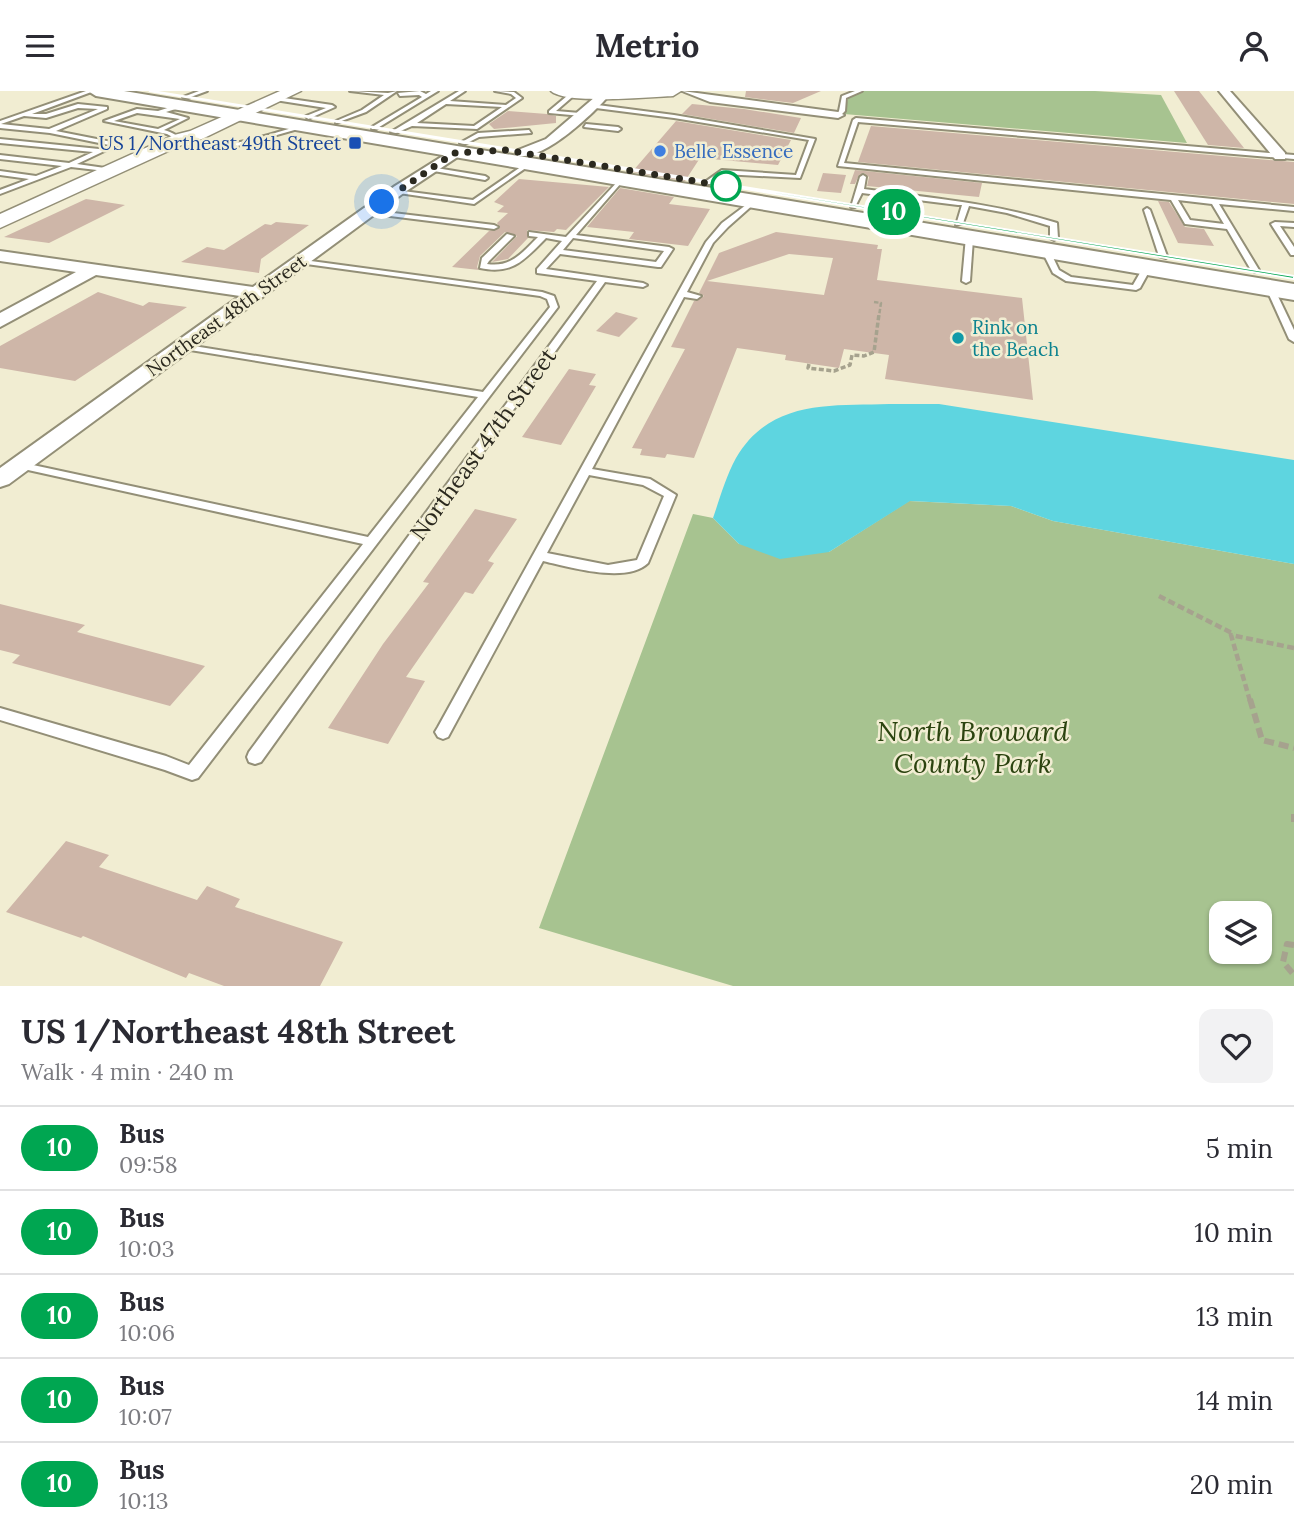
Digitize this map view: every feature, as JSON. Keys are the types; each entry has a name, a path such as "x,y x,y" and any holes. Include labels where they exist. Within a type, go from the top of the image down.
{"main road":[{"path":"96,91 177,109 241,111 459,148 707,183 856,199 965,222 1050,245 1263,279 1294,277"},
{"path":"152,91 177,109"},
{"path":"305,122 338,123 376,119 400,124 459,148"},
{"path":"518,156 621,181 877,223 927,227 965,222 985,233 1028,234 1050,245"},
{"path":"1263,279 1294,292"}],"street":[{"path":"0,222 180,139 196,135 274,95 293,91"},
{"path":"567,92 601,99 673,91"},
{"path":"687,91 709,99 838,115"},
{"path":"1224,91 1280,156"},
{"path":"518,156 550,142 583,120 597,116 601,99"},
{"path":"569,143 583,120"},
{"name":"Northeast 48th Street","path":"0,479 459,148"},
{"path":"0,256 255,293"},
{"path":"0,321 92,270"}],"lane":[{"path":"0,125 91,91"},
{"path":"204,91 177,109 153,113 137,111 107,121 158,131 187,143 226,147 305,122 332,107 274,95"},
{"path":"353,91 426,94"},
{"path":"415,104 435,91"},
{"path":"400,124 462,91"},
{"path":"400,124 475,128 519,97 498,91"},
{"path":"838,115 842,111 844,97 859,91"},
{"path":"338,123 397,92"},
{"path":"364,111 397,92"},
{"path":"567,92 551,112 618,129"},
{"path":"400,124 426,94"},
{"path":"601,99 634,110 730,123 752,130 812,139 798,177 722,172 707,183"},
{"path":"446,101 504,106"},
{"path":"46,116 75,106 106,109 50,131"},
{"path":"153,113 177,109"},
{"path":"158,131 185,118 177,109"},
{"path":"628,117 634,110"},
{"path":"364,111 376,119"},
{"path":"25,115 81,120"},
{"path":"117,124 131,120"},
{"path":"1294,157 856,120 840,165 1294,209"},
{"path":"138,128 152,123"},
{"path":"0,125 115,143 70,165 0,192"},
{"path":"459,148 478,135 529,132"},
{"path":"0,141 102,151"},
{"path":"395,192 474,202 518,156"},
{"path":"0,157 112,171"},
{"path":"430,169 485,178"},
{"path":"0,173 39,178"},
{"path":"856,199 863,177"},
{"path":"621,181 540,271 643,285"},
{"path":"1174,198 1188,222 1229,227"},
{"path":"1214,202 1263,279 1294,339"},
{"path":"443,732 713,238 752,203"},
{"path":"966,281 965,222 1031,216 1054,225 1050,245 1056,271 1069,279 1136,288 1155,262 1147,210"},
{"path":"368,212 494,227"},
{"path":"1294,225 1275,224 1294,254"},
{"path":"532,234 669,249 658,265 557,251"},
{"path":"510,236 485,260 483,266 498,270 511,267 544,236"},
{"path":"0,714 192,773 554,307 551,298 542,294 299,261"},
{"name":"Northeast 47th Street","path":"255,757 603,279"},
{"path":"682,294 697,296"},
{"path":"184,346 483,395"},
{"path":"19,465 371,542"},
{"path":"539,556 608,570 642,563 670,495 646,482 584,471"}],"path":[{"path":"809,364 808,368 842,370 850,365 852,355 864,356 874,352 881,303 874,302"},
{"path":"1159,596 1241,638"},
{"path":"1294,648 1231,635 1262,740 1294,748"},
{"path":"1294,814 1294,822"},
{"path":"1294,945 1287,944 1283,962 1294,975"}],"green space":[{"path":"850,91 1095,91 1161,95 1187,143 844,114"},
{"name":"North Broward County Park","path":"909,501 1011,506 1053,521 1294,564 1294,986 733,986 539,928 693,514 713,518 739,544 829,552"}],"water":[{"path":"939,404 1294,460 1294,564 1053,521 1011,506 910,501 829,552 780,559 739,544 713,518 736,458 750,439 766,425 784,416 824,406"}],"building":[{"path":"746,91 821,91 793,103 745,97"},
{"path":"1174,91 1199,91 1244,148 1208,145"},
{"path":"692,104 801,118 794,133 682,114"},
{"path":"508,111 556,116 556,123 494,129 489,124"},
{"path":"676,121 791,140 778,165 700,158 685,181 632,172"},
{"path":"871,126 1294,162 1294,204 858,162"},
{"path":"855,170 982,183 979,197 867,186 869,177 864,173 859,175 855,184 850,184"},
{"path":"823,173 846,175 841,193 817,191"},
{"path":"519,179 609,187 566,230 527,230 528,238 508,259 492,262 517,236 505,232 480,256 477,267 479,270 452,267 489,231 500,228 497,223 508,213 497,212 504,206 494,202"},
{"path":"620,188 674,197 669,204 710,209 688,246 629,239 634,232 587,227"},
{"path":"86,199 125,205 49,243 4,237"},
{"path":"1158,201 1169,202 1185,227 1204,229 1214,246 1178,243"},
{"path":"276,222 309,225 261,259 259,273 181,262 207,247 224,250 265,224"},
{"path":"776,232 878,245 877,249 882,249 877,280 1022,298 1033,400 885,379 889,355 844,349 839,368 785,360 786,355 737,348 694,458 667,454 665,458 640,455 642,449 632,448 685,349 671,347 694,301 704,296 699,293 719,253","holes":["789,254 833,258 824,295 707,281"]},
{"path":"98,292 143,306 149,302 187,307 75,381 0,368 0,346"},
{"path":"616,312 638,318 619,337 596,331"},
{"path":"569,369 596,374 589,385 596,386 561,445 522,437"},
{"path":"475,509 517,519 488,561 494,563 473,594 465,592 406,677 425,681 388,744 328,728 383,644 429,583 423,582"},
{"path":"0,604 85,625 77,632 205,666 170,706 12,663 20,655 0,650"},
{"path":"66,841 109,855 99,867 197,900 207,886 240,899 235,907 343,942 320,986 224,986 189,973 186,978 83,936 81,938 6,912"}],"bus line":[{"name":"10","path":"152,91 1294,276"}],"place":[{"name":"US 1/Northeast 49th Street","path":"355,143"},
{"name":"Belle Essence","path":"660,151"},
{"name":"Rink on the Beach","path":"958,338"}],"route":[{"path":"382,202 454,153 465,151 505,150 731,187 726,186"}]}
